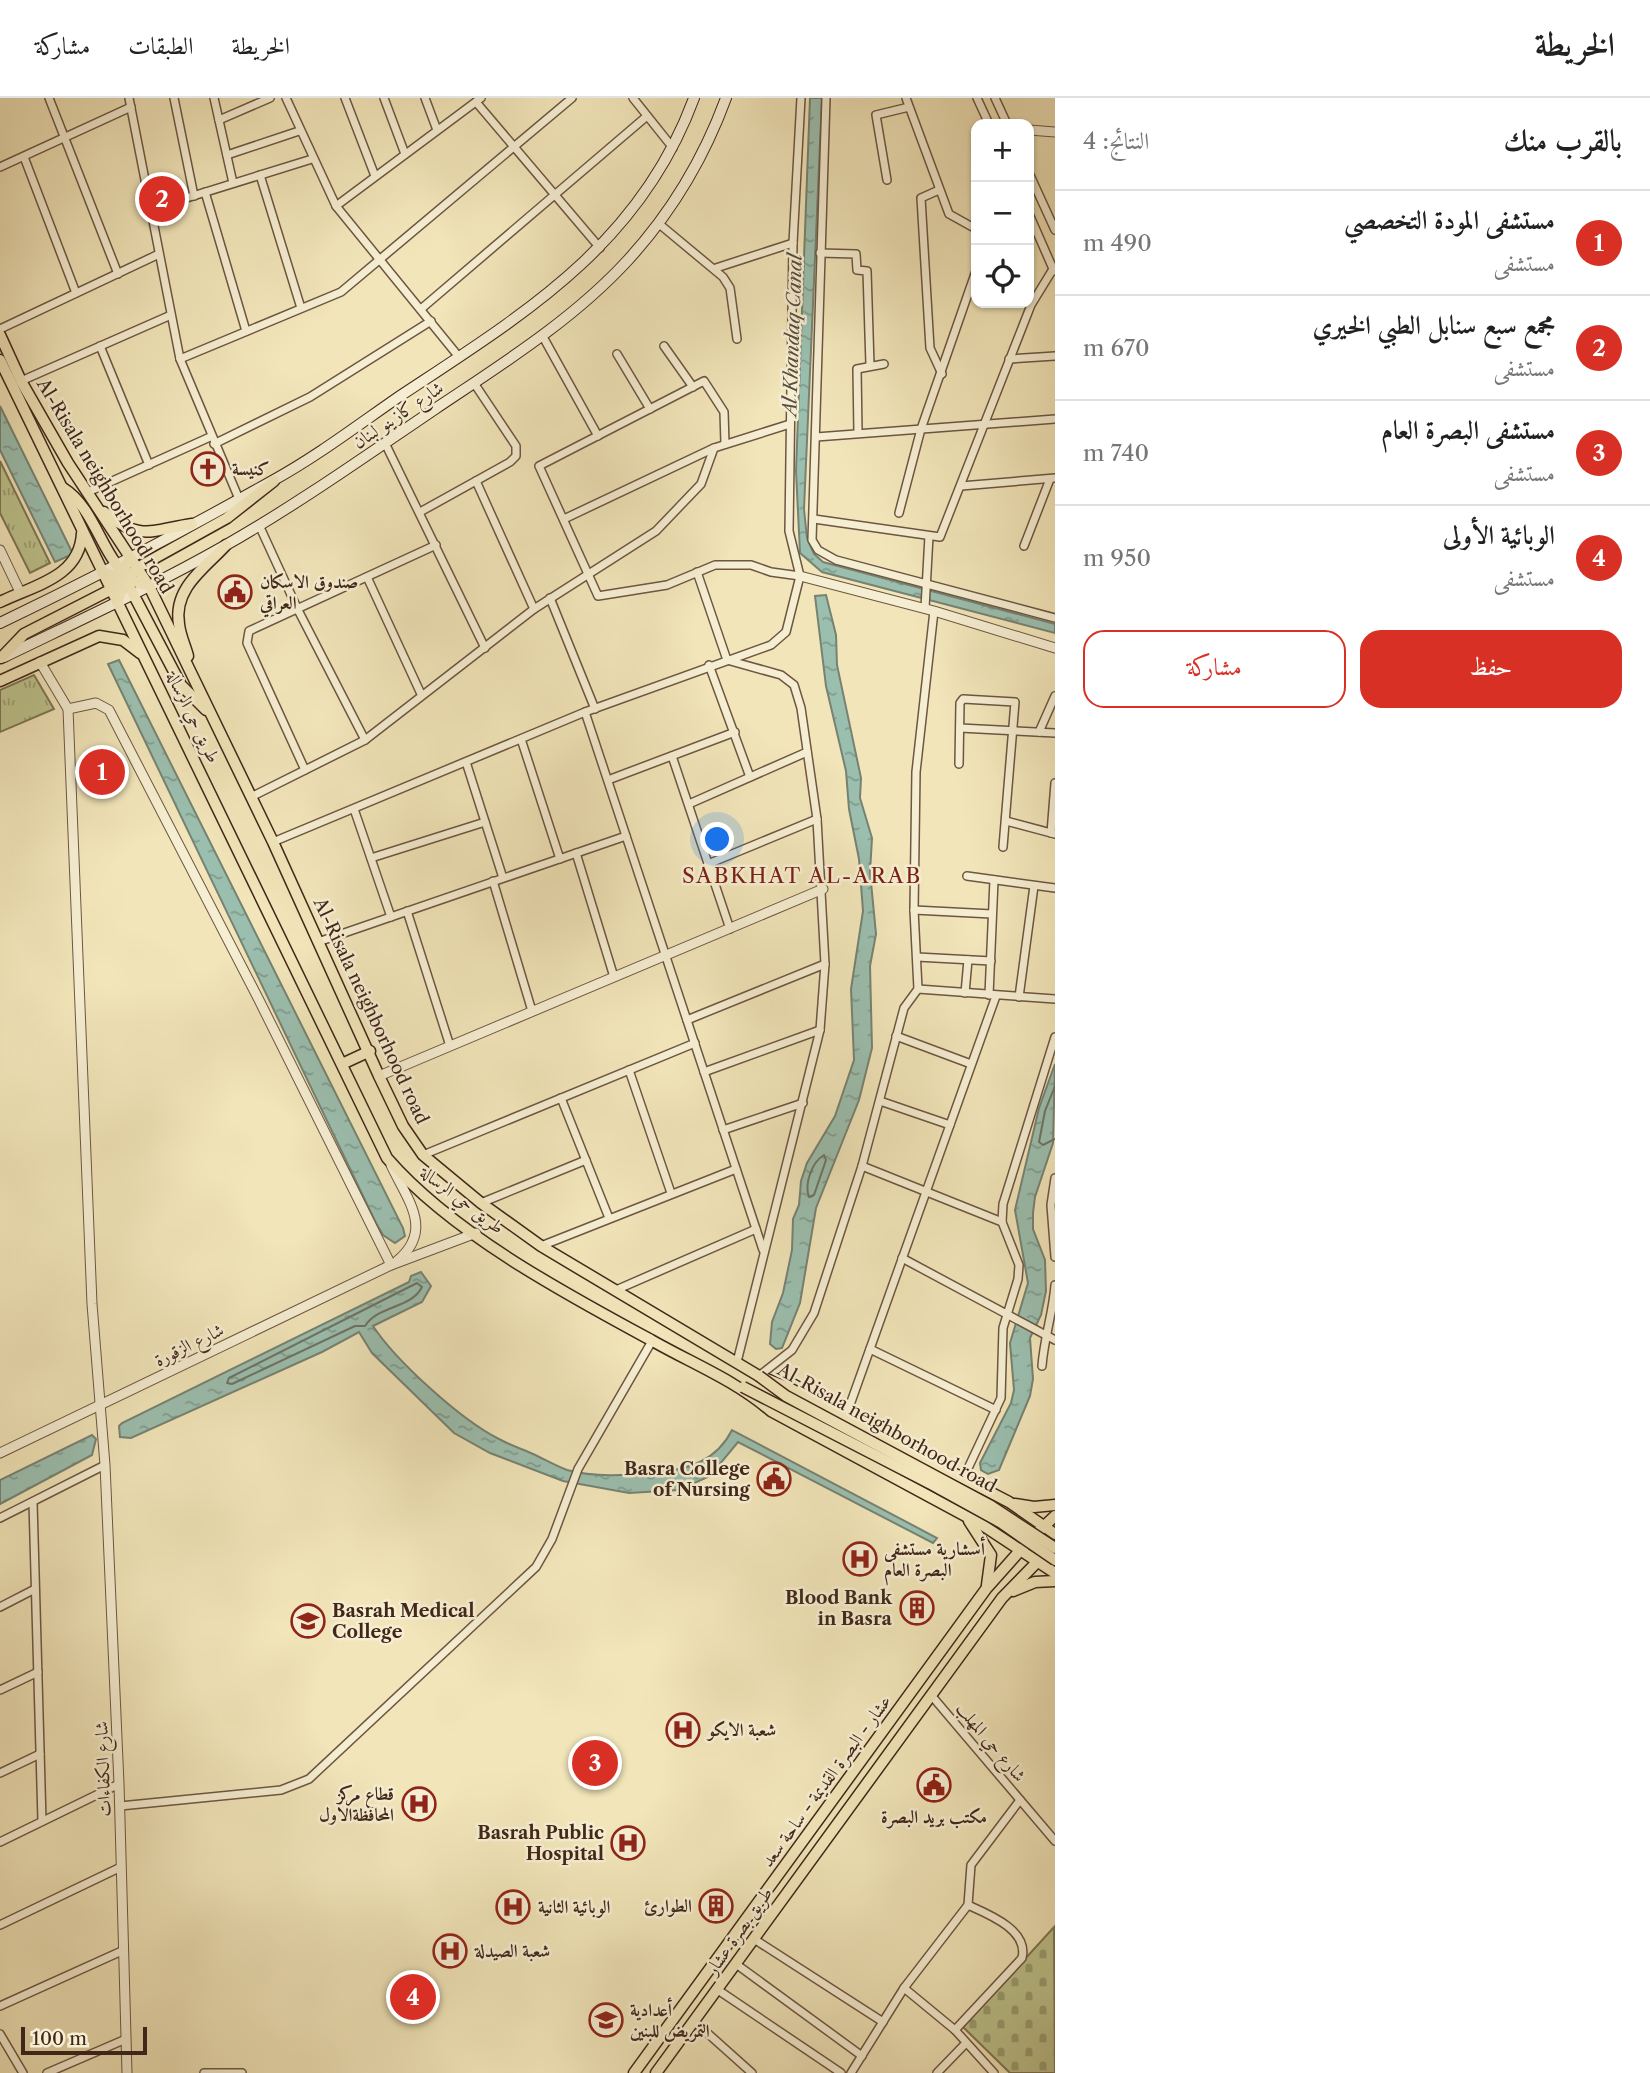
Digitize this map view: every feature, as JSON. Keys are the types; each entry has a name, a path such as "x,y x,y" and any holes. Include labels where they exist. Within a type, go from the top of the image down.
{"main road":[{"name":"شارع كازينو لبنان","path":"130,557 274,481 543,299 600,248 639,202 673,148 695,98"},
{"name":"شارع كازينو لبنان","path":"0,658 117,603 226,545 385,443 541,335 599,289 658,223 696,166 726,98"},
{"name":"Al-Risala neighborhood road","path":"0,335 21,381 94,503 149,586 273,842 403,1126 423,1155 481,1203 541,1246 737,1362 786,1396 991,1506 1055,1546"},
{"name":"Al-Risala neighborhood road","path":"0,360 117,603"},
{"path":"0,658 24,634 110,590 123,575 233,514 274,481"},
{"path":"63,488 87,509 181,684 208,712"},
{"path":"94,503 120,524 140,532 162,532 192,524"},
{"path":"0,602 73,564 81,550 82,530"},
{"path":"190,673 178,619 180,599 192,579 226,545"},
{"path":"117,603 130,557"},
{"path":"0,623 102,573 123,575 149,586"},
{"name":"طريق حي الرسالة","path":"117,603 387,1158 415,1188 533,1273 652,1341 743,1387 771,1411 965,1516 1055,1573"},
{"path":"0,681 92,638 106,635 123,640 144,656"},
{"path":"342,1064 370,1051"},
{"path":"759,1376 846,1416 1009,1502 1055,1534"},
{"name":"Al-Risala neighborhood road","path":"743,1387 1000,1522 1055,1560"},
{"path":"1009,1502 1034,1507 1055,1505"},
{"path":"965,1516 991,1555 986,1589"},
{"name":"عشار - البصرة القديمة - ساحة سعد","path":"634,2073 986,1589 1020,1549 1055,1516"},
{"name":"طريق بصرة عشار","path":"656,2073 1002,1598 1055,1546"},
{"path":"1002,1598 1027,1584 1055,1581"}],"street":[{"path":"49,98 67,136 118,274"},
{"path":"129,98 180,359 239,499"},
{"path":"174,98 194,196"},
{"path":"214,98 233,183"},
{"path":"219,120 270,98"},
{"path":"286,98 336,206 458,357"},
{"path":"345,98 375,176"},
{"path":"384,98 405,154"},
{"path":"425,98 437,130"},
{"path":"464,98 468,107"},
{"path":"180,359 341,292 572,98"},
{"path":"633,98 673,148"},
{"path":"273,842 585,712 780,640 792,616 800,576 789,531 793,243 801,98"},
{"path":"826,98 812,540 818,550 836,560 1055,618"},
{"path":"906,98 949,214 971,226"},
{"path":"977,98 987,119"},
{"path":"995,98 1005,119"},
{"path":"336,206 479,100 554,196 600,248"},
{"path":"0,167 131,107"},
{"path":"887,180 876,115 909,107"},
{"path":"421,309 648,116"},
{"path":"1034,130 1055,132"},
{"path":"227,156 299,131"},
{"path":"24,157 76,293"},
{"path":"151,209 312,159"},
{"path":"260,175 301,308"},
{"path":"1033,182 1054,227"},
{"path":"939,190 921,198 930,348 942,374"},
{"path":"205,192 246,331"},
{"path":"658,223 716,268 730,288 737,339"},
{"path":"1034,225 1054,271 1034,297"},
{"path":"716,268 793,243"},
{"path":"820,253 856,254 857,270 866,271 870,365"},
{"path":"0,329 159,254"},
{"path":"899,513 921,429 971,286"},
{"path":"814,519 940,537 1028,308"},
{"path":"21,381 171,316"},
{"path":"88,492 212,440 341,379 431,321"},
{"path":"541,335 598,436"},
{"path":"663,345 693,387"},
{"path":"100,346 149,465"},
{"path":"617,354 650,410"},
{"path":"1009,359 1055,356"},
{"path":"858,433 857,369 884,364"},
{"path":"725,444 724,412 705,381 540,466 598,596 667,585 715,565 751,565 928,608 1055,648"},
{"path":"420,512 512,461 517,449 474,383"},
{"path":"816,437 1055,419"},
{"path":"565,519 714,448 790,424"},
{"path":"385,443 485,648"},
{"path":"251,797 365,740 534,609 656,531 701,484 714,448"},
{"path":"961,486 1053,478 1024,546"},
{"path":"476,481 534,609"},
{"path":"259,525 298,610 365,740"},
{"path":"759,1376 792,1350 814,1313 862,1166 904,1008 918,989 914,910 916,772 928,608 929,536"},
{"path":"305,769 247,640 253,626 298,610 436,545"},
{"path":"0,550 20,592"},
{"path":"697,572 727,660"},
{"path":"367,577 421,694"},
{"path":"550,598 595,709"},
{"path":"727,660 781,675 794,685 817,819 825,964 820,1030 737,1362"},
{"path":"40,662 68,709 96,704 109,710 259,1000 391,1265"},
{"path":"709,665 750,777"},
{"path":"1039,732 1055,696"},
{"path":"959,764 960,702 970,697 1015,702 1015,731 1003,847"},
{"name":"شارع الكفاءات","path":"68,709 92,1304 105,1465 120,1806 127,2073"},
{"path":"585,712 763,1250"},
{"path":"960,727 1055,733"},
{"path":"608,780 735,732"},
{"path":"521,739 560,859"},
{"path":"689,804 807,752"},
{"path":"673,756 730,929"},
{"path":"466,762 503,878"},
{"path":"1006,821 1053,833 1055,783"},
{"path":"354,809 391,916"},
{"path":"708,864 817,819"},
{"path":"371,858 485,822"},
{"path":"318,942 626,836"},
{"path":"576,853 614,977"},
{"path":"967,876 1055,888"},
{"path":"846,1416 950,1125 993,995 991,961 994,880"},
{"path":"493,881 532,1012"},
{"path":"1019,997 1034,886"},
{"path":"379,1076 823,890"},
{"path":"914,910 992,914"},
{"path":"407,911 450,1046"},
{"path":"917,957 991,961"},
{"path":"965,993 968,960"},
{"path":"687,1020 825,964"},
{"path":"918,989 1055,999"},
{"path":"704,1072 820,1030"},
{"path":"896,1036 971,1064"},
{"path":"963,1479 996,1410 1002,1389 1006,1313 1018,1279 1019,1265 1002,1222 1003,1204 1055,1037"},
{"path":"423,1155 695,1044"},
{"path":"629,1070 671,1193"},
{"path":"561,1097 609,1218"},
{"path":"880,1101 950,1125"},
{"path":"723,1130 803,1103"},
{"name":"شارع الزقورة","path":"387,1158 418,1228 412,1246 391,1265"},
{"path":"481,1203 586,1160"},
{"path":"862,1166 1002,1222"},
{"path":"541,1246 736,1169"},
{"path":"1055,1178 1055,1257"},
{"path":"615,1291 756,1229"},
{"name":"شارع الزقورة","path":"0,1453 391,1265 476,1233"},
{"path":"902,1258 1055,1340"},
{"path":"1042,1366 1042,1333 1051,1319 1055,1285"},
{"path":"120,1806 267,1792 293,1788 304,1782 536,1567 552,1539 578,1469 652,1341"},
{"path":"870,1349 996,1410"},
{"path":"0,1518 105,1465"},
{"path":"33,1502 42,1821"},
{"path":"0,1607 35,1589"},
{"path":"0,1690 38,1672"},
{"name":"شارع حي المهلب","path":"931,1695 1055,1841"},
{"path":"0,1773 40,1754"},
{"path":"0,1842 119,1784"},
{"path":"851,2073 904,1988 968,1905 971,1865 1020,1801"},
{"path":"0,1925 121,1867"},
{"path":"955,2031 1022,1958 1024,1952 1019,1937 992,1916 968,1905"},
{"path":"754,1939 883,2022"},
{"path":"0,2006 124,1950"},
{"path":"736,1964 862,2056"},
{"path":"904,1988 955,2031 994,2073"},
{"path":"718,1990 841,2073"},
{"path":"695,2022 752,2073"},
{"path":"0,2034 23,2073"},
{"path":"47,2073 126,2039"},
{"path":"937,2073 966,2043"},
{"path":"204,2073 242,2073"}],"green space":[{"path":"0,461 50,563 30,573 0,513"},
{"path":"34,675 54,709 0,732 0,690"},
{"path":"1054,1927 1055,2073 1010,2073 963,2027"}],"water":[{"path":"810,98 822,98 804,509 807,538 814,554 823,562 1055,624 1055,633 822,572 800,553 796,471"},
{"path":"0,406 73,554 55,562 0,450"},
{"path":"826,595 836,635 837,665 861,778 860,798 872,838 870,872 876,934 870,966 872,1048 859,1100 816,1208 800,1303 782,1348 776,1349 770,1344 772,1322 783,1293 792,1250 793,1219 799,1205 801,1181 807,1163 835,1116 854,1060 851,989 863,911 859,859 849,809 846,771 826,686 815,596"},
{"path":"119,660 403,1228 405,1236 395,1243 383,1235 376,1223 108,664"},
{"path":"1055,1064 1053,1143 1035,1197 1033,1213 1033,1229 1045,1260 1046,1291 1041,1315 1030,1338 1033,1379 1030,1396 999,1470 988,1474 981,1470 980,1463 1011,1403 1014,1390 1010,1343 1028,1283 1015,1210 1039,1108"},
{"path":"421,1272 431,1286 422,1302 373,1326 397,1356 448,1404 503,1441 567,1470 623,1475 669,1471 701,1462 718,1449 732,1430 937,1538 933,1543 738,1442 710,1476 679,1490 629,1493 563,1481 490,1453 454,1433 372,1353 359,1332 322,1352 131,1438 120,1437 119,1426 122,1423 409,1282 411,1276"},
{"path":"92,1435 96,1439 92,1455 0,1504 0,1480"}],"place":[{"name":"مجمع سبع سنابل الطبي الخيري","path":"162,199"},
{"name":"كنيسة","path":"208,469"},
{"name":"صندوق الاسكان العراقي","path":"235,592"},
{"name":"مستشفى المودة التخصصي","path":"102,772"},
{"name":"Basra College of Nursing","path":"774,1479"},
{"name":"أسشارية مستشفى البصرة العام","path":"860,1559"},
{"name":"Blood Bank in Basra","path":"917,1608"},
{"name":"Basrah Medical College","path":"308,1621"},
{"name":"شعبة الايكو","path":"683,1730"},
{"name":"مستشفى البصرة العام","path":"595,1763"},
{"name":"مكتب بريد البصرة","path":"934,1785"},
{"name":"قطاع مركز المحافظةالاول","path":"419,1804"},
{"name":"Basrah Public Hospital","path":"628,1843"},
{"name":"الطوارئ","path":"716,1906"},
{"name":"الوبائية الثانية","path":"513,1907"},
{"name":"شعبة الصيدلة","path":"450,1951"},
{"name":"الوبائية الأولى","path":"413,1997"},
{"name":"أعدادية التمريض للبنين","path":"606,2020"}],"district":[{"name":"SABKHAT AL-ARAB","path":"802,876"}],"water label":[{"name":"Al Khandaq Canal","path":"792,335"}]}
